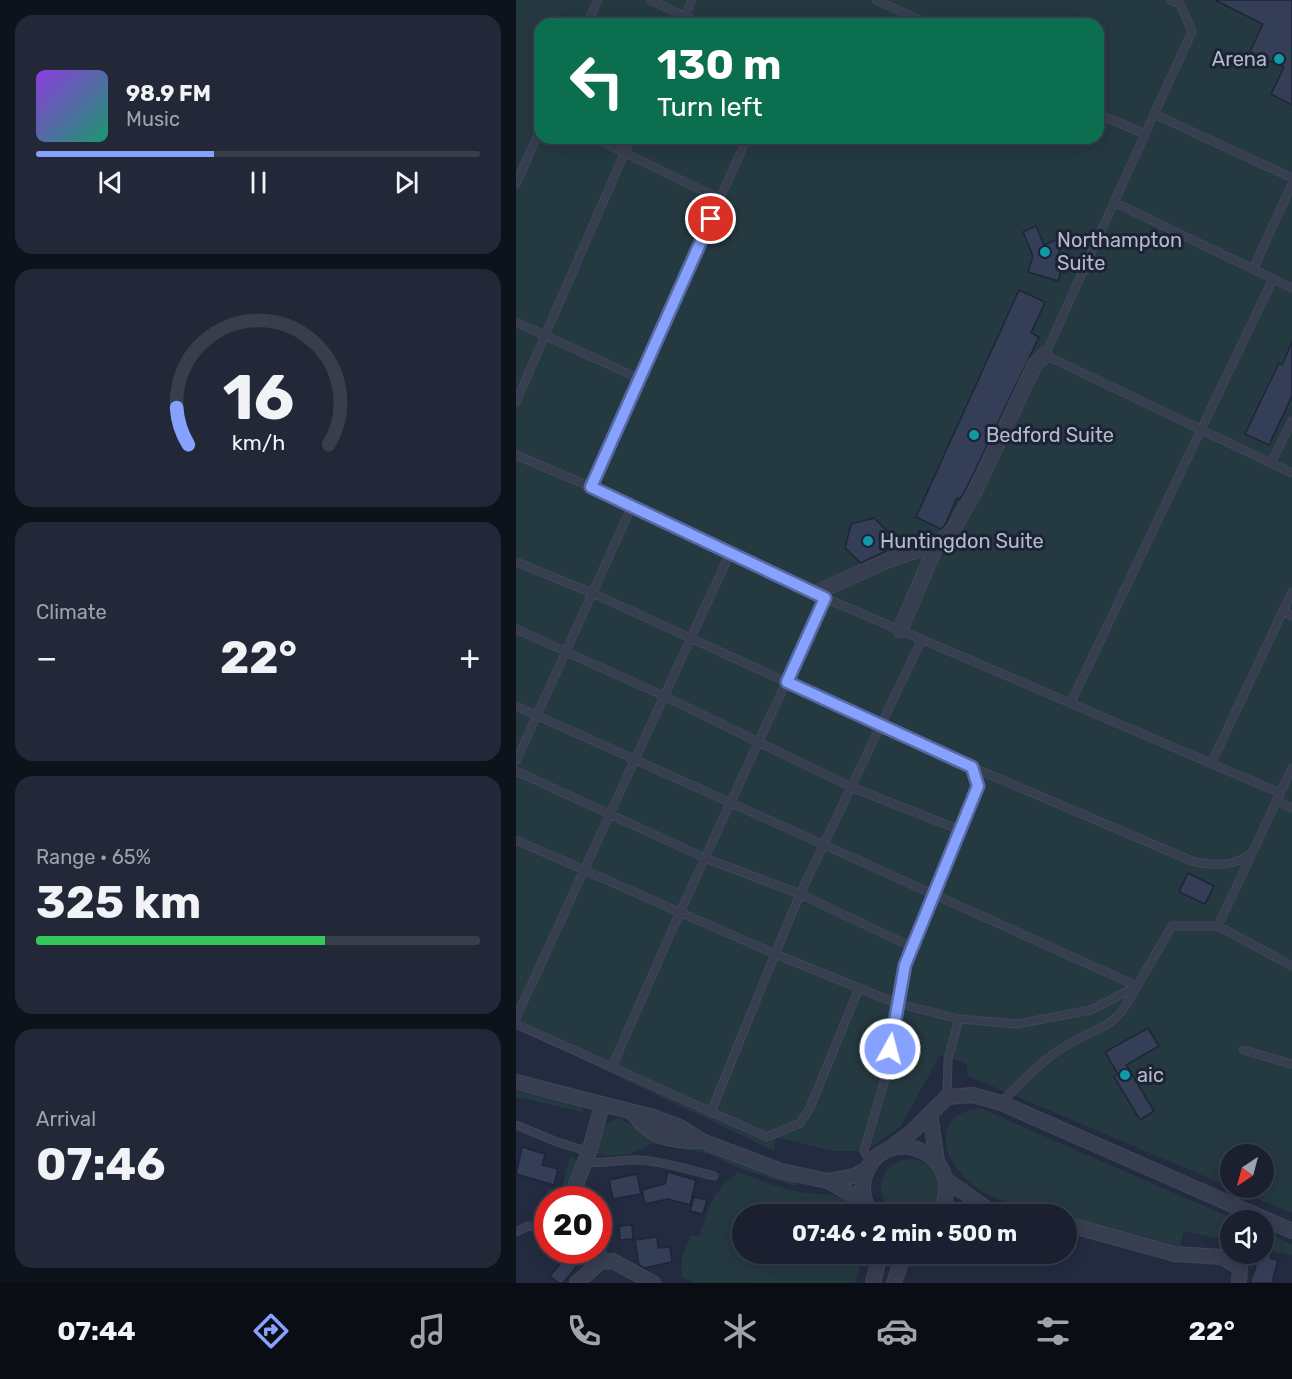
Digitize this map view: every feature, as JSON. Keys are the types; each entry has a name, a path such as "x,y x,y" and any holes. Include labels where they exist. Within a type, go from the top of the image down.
{"street":[{"path":"820,596 889,560 937,544 953,530 975,492 1035,364 1045,355"},
{"path":"900,630 937,544"},
{"path":"516,1082 680,1127 702,1141 781,1171 828,1180 854,1176 869,1166 947,1097 973,1095 1001,1103 1292,1232"},
{"path":"577,1186 602,1106"},
{"path":"930,1114 937,1161 946,1180 946,1198 943,1204"},
{"path":"889,1149 915,1148 937,1161"},
{"path":"865,1202 862,1191 869,1166"},
{"path":"828,1180 865,1202"},
{"path":"946,1180 980,1204"},
{"path":"1077,1227 1175,1254 1222,1257 1240,1268 1239,1283"},
{"path":"612,1261 653,1283"},
{"path":"577,1283 592,1264"},
{"path":"873,1283 878,1264"},
{"path":"894,1283 901,1264"}],"lane":[{"path":"590,18 598,0"},
{"path":"650,0 689,18"},
{"path":"685,16 692,0"},
{"path":"876,0 916,18"},
{"path":"1170,0 1180,4 1192,32 1045,355 1292,473"},
{"path":"1154,114 1292,178"},
{"path":"1104,117 1145,135"},
{"path":"516,184 534,144"},
{"path":"607,144 720,199"},
{"path":"516,402 628,144"},
{"path":"591,487 744,144"},
{"path":"1253,269 1292,184"},
{"path":"1116,203 1292,288"},
{"path":"1071,702 1273,279"},
{"path":"516,322 640,379"},
{"path":"1272,463 1292,421"},
{"path":"516,455 591,487 820,596 1280,793"},
{"path":"516,761 631,508"},
{"path":"516,1018 582,869 730,553"},
{"path":"516,562 592,593 972,767 1192,861 1209,865 1227,864 1245,859 1252,853"},
{"path":"1211,764 1292,592"},
{"path":"612,1067 680,912 787,682 820,596"},
{"path":"1283,611 1292,616"},
{"path":"516,629 663,696 851,787 960,830"},
{"path":"711,1112 800,894 922,639"},
{"path":"516,706 1137,986"},
{"path":"972,767 978,786"},
{"path":"1218,926 1292,768"},
{"path":"516,771 705,858 800,894 912,947"},
{"path":"869,1166 864,1151 887,1072 896,1003 912,947 978,786 985,780 998,778"},
{"path":"1277,801 1292,808"},
{"path":"516,840 775,954 896,1003 959,1019 1017,1024 1028,1022 1091,1010 1137,986"},
{"path":"1001,1103 1063,1047 1107,1026 1123,1012 1172,926 1218,926 1292,966"},
{"path":"516,1024 767,1137 800,1123 810,1108 859,988"},
{"path":"947,1097 948,1059 959,1019"},
{"path":"1243,1050 1292,1064"},
{"path":"516,1125 605,1164 616,1160 641,1160 665,1163 714,1176"},
{"path":"516,1232 528,1226 534,1227"}],"shaded area":[{"path":"516,0 1292,0 1292,1213 1256,1198 1274,1198 1274,1144 1220,1144 1220,1183 968,1076 966,1063 940,1055 901,1126 865,1151 833,1151 776,1137 774,1151 516,1028"},
{"path":"516,1091 582,1107 584,1112 516,1097"},
{"path":"980,1108 1220,1213 1220,1239 1184,1231 1180,1246 1077,1220 1077,1204 1009,1204 988,1195 968,1181 951,1159 947,1148 948,1127 954,1118"},
{"path":"619,1118 655,1139 719,1154 798,1183 795,1186 741,1169 708,1154 651,1143 625,1154 611,1156 596,1154 604,1125"},
{"path":"570,1156 578,1161 571,1186 562,1186"},
{"path":"910,1159 921,1161 934,1172 938,1182 938,1194 934,1204 886,1204 883,1199 881,1188 883,1177 899,1161"},
{"path":"738,1172 789,1190 837,1196 848,1202 850,1204 732,1204 732,1264 860,1264 855,1283 696,1283 681,1277 682,1257 690,1236 700,1236 712,1201 722,1187"},
{"path":"1274,1237 1292,1244 1292,1255 1274,1251"}],"building":[{"name":"Arena","path":"1215,0 1292,0 1292,105 1271,94 1284,67 1250,52 1263,24"},
{"name":"Northampton Suite","path":"1036,226 1044,245 1056,240 1060,248 1056,263 1063,265 1058,281 1028,272 1033,256 1023,232"},
{"path":"1019,290 1045,302 1031,333 1039,337 967,487 960,499 957,498 941,529 916,517"},
{"path":"1292,342 1292,396 1269,445 1245,434 1279,363 1282,365"},
{"name":"Huntingdon Suite","path":"874,518 891,535 886,551 861,563 845,548 851,524"},
{"path":"1188,873 1214,886 1205,904 1179,892"},
{"name":"aic","path":"1148,1028 1159,1046 1126,1065 1154,1111 1140,1120 1114,1077 1118,1074 1105,1052"},
{"path":"522,1147 545,1154 542,1165 558,1169 554,1185 516,1174"},
{"path":"668,1172 696,1180 690,1205 668,1199 645,1204 642,1190 665,1184"},
{"path":"637,1174 641,1194 613,1199 609,1180"},
{"path":"694,1197 707,1200 703,1214 690,1211"},
{"path":"632,1225 633,1239 620,1240 619,1226"},
{"path":"657,1237 658,1248 670,1247 672,1262 645,1268 639,1265 635,1240"},
{"path":"1274,1259 1278,1260 1272,1283 1250,1283 1256,1266 1248,1264 1274,1264"},
{"path":"560,1264 579,1264 563,1283 559,1283 550,1276"}],"place":[{"name":"Arena","path":"1279,59"},
{"name":"Northampton Suite","path":"1045,252"},
{"name":"Bedford Suite","path":"974,435"},
{"name":"Huntingdon Suite","path":"868,541"},
{"name":"aic","path":"1125,1075"}],"route":[{"path":"711,219 591,487 631,508 825,598 787,682 972,767 978,786 932,894 905,965 896,1003 890,1049"}]}
